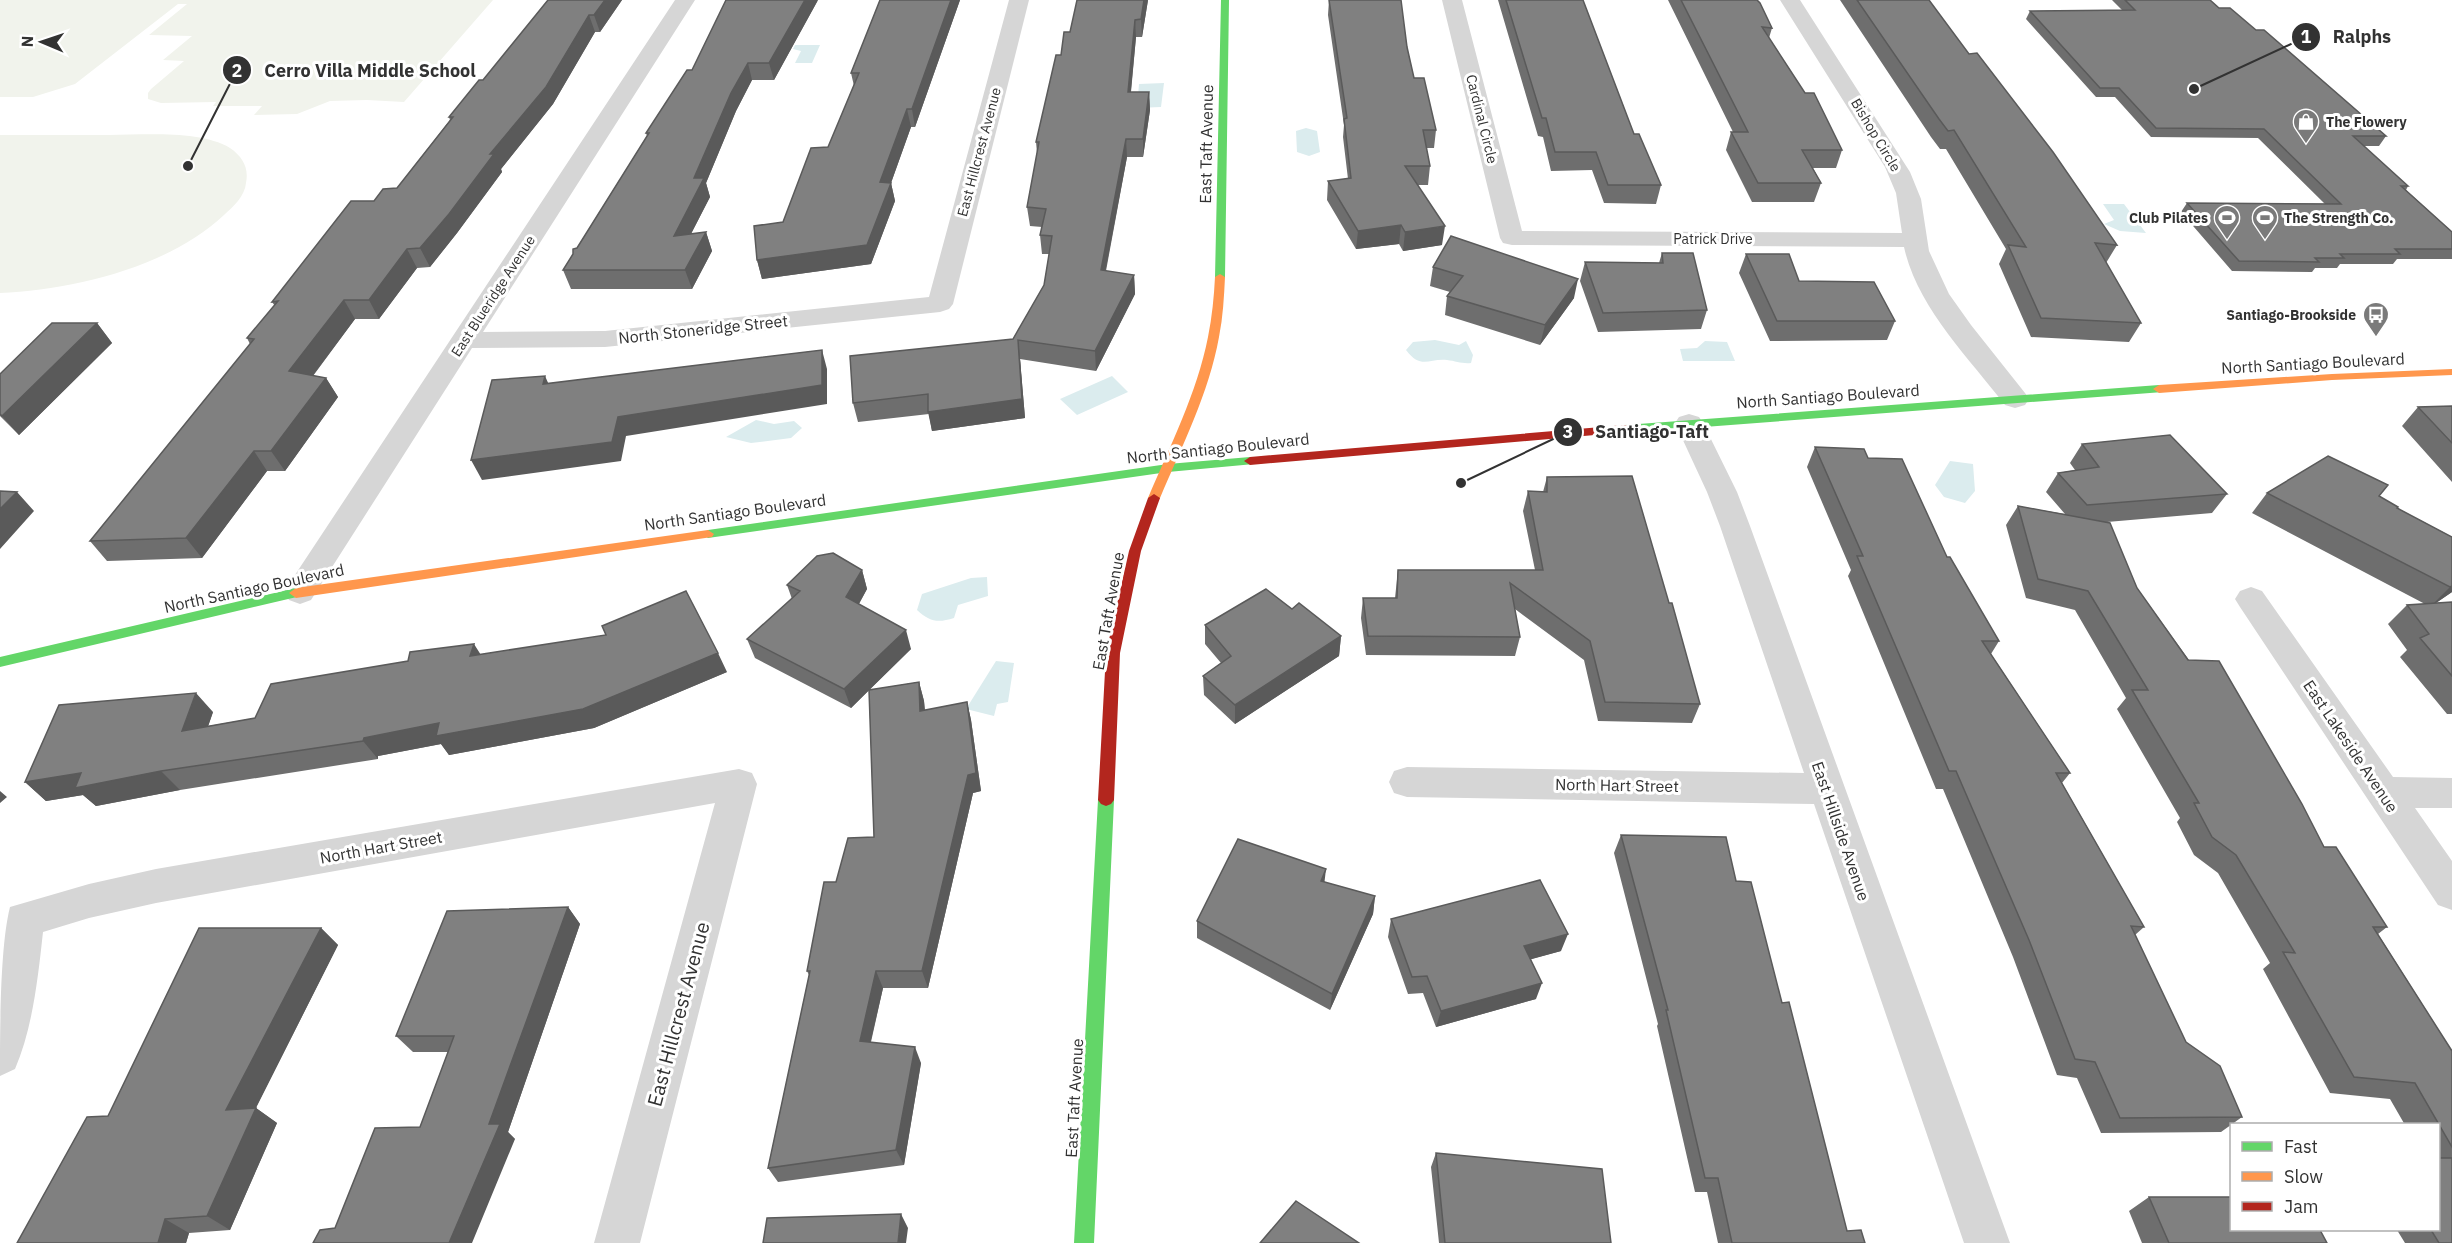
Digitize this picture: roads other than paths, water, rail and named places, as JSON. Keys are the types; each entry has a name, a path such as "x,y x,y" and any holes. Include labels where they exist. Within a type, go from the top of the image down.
{"main road":[{"name":"East Taft Avenue","path":"1084,1243 1113,653 1125,591 1139,537 1195,406 1210,362 1218,319 1225,0"},
{"name":"North Santiago Boulevard","path":"0,662 300,592 1168,468 1689,423 2332,377 2452,372"}],"street":[{"name":"East Blueridge Avenue","path":"300,592 685,0"},
{"name":"East Hillcrest Avenue","path":"940,304 1018,0"},
{"name":"Cardinal Circle","path":"1452,0 1512,238"},
{"name":"Bishop Circle","path":"1790,0 1891,157 1909,199 1914,240 1919,259 1940,300 2015,399"},
{"name":"Patrick Drive","path":"1512,238 1914,240"},
{"name":"North Stoneridge Street","path":"465,340 605,339 940,304"},
{"name":"East Hillside Avenue","path":"1689,423 1722,492 1987,1243"},
{"name":"East Lakeside Avenue","path":"2251,599 2452,893"},
{"name":"North Hart Street","path":"1407,782 1827,789"},
{"name":"East Hillcrest Avenue","path":"617,1243 739,784"},
{"name":"North Hart Street","path":"0,1055 18,979 24,920 89,901 156,886 739,784"},
{"path":"2382,792 2452,793"}],"place":[{"name":"Ralphs","path":"2194,89"},
{"name":"The Flowery","path":"2306,145"},
{"name":"Cerro Villa Middle School","path":"188,166"},
{"name":"Club Pilates","path":"2227,241"},
{"name":"The Strength Co.","path":"2265,241"},
{"name":"Santiago-Brookside","path":"2376,338"},
{"name":"Santiago-Taft","path":"1461,483"}]}
